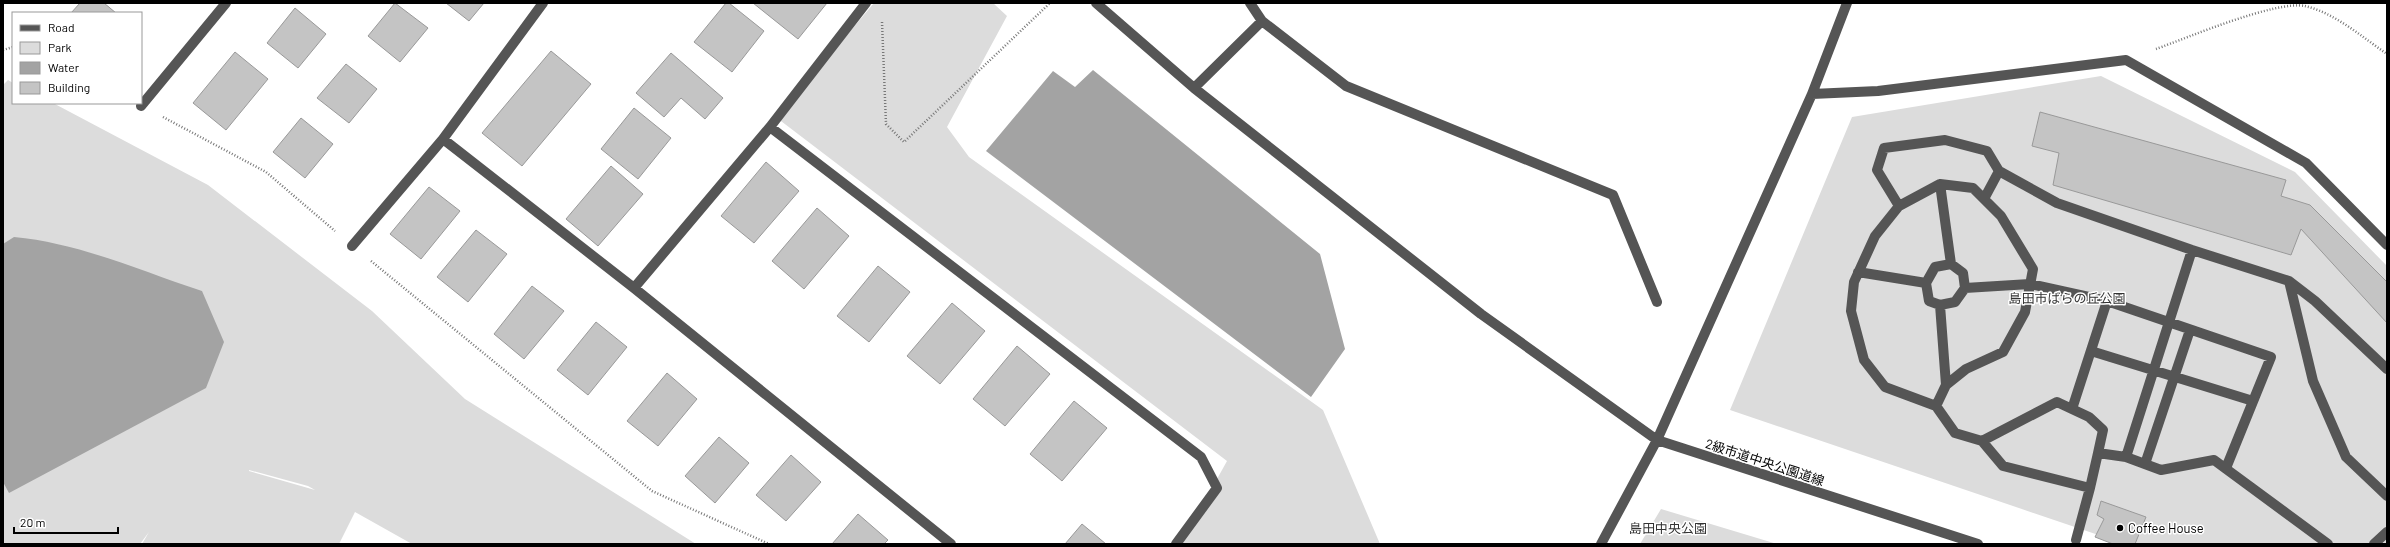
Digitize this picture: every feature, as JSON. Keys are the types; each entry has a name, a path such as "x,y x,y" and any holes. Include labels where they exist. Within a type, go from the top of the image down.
{"street":[{"path":"141,106 226,3"},
{"path":"352,246 443,139 543,3"},
{"path":"634,288 770,127 866,3"},
{"name":"2級市道中央公園道線","path":"1096,3 1194,88 1481,314 1657,440 1978,544"},
{"path":"1250,3 1262,21 1346,86 1613,195 1657,302"},
{"path":"1601,544 1657,440 1812,94 1847,3"},
{"path":"1194,88 1262,21"},
{"path":"1812,94 1878,91 2126,60 2306,163 2387,245"},
{"path":"770,127 1201,457 1217,488 1176,544"},
{"path":"443,139 634,288 951,544"},
{"path":"1899,206 1877,170 1884,148 1945,140 1987,151 1999,171 2057,204 2289,281 2315,301 2387,369"},
{"path":"1984,199 1999,171"},
{"path":"1940,184 1951,264 1963,273 1965,288 1956,302 1940,305 1929,302 1926,282 1935,267 1951,264"},
{"path":"1936,406 1946,385 1966,369 2003,352 2026,312 2033,269 2001,216 1973,188 1940,184 1899,206 1875,236 1858,272 1854,282 1852,311 1864,360 1885,387 1936,406 1955,433 1982,441 2003,466 2090,488"},
{"path":"2126,457 2192,250"},
{"path":"1858,272 1926,282"},
{"path":"2289,281 2313,381 2346,457 2387,496"},
{"path":"1965,288 2030,284 2107,301 2271,357 2226,468"},
{"path":"2072,409 2107,301"},
{"path":"1940,305 1946,385"},
{"path":"2145,464 2190,330"},
{"path":"2091,352 2253,402"},
{"path":"1982,441 2057,402 2089,417 2103,430 2090,488 2076,540"},
{"path":"2098,453 2126,457 2161,470 2214,460 2328,544"},
{"path":"2374,544 2387,532"}],"path":[{"path":"881,14 886,124 904,142 1050,3"},
{"path":"2126,60 2270,8 2305,6 2337,20 2387,54"},
{"path":"141,106 266,172 352,246 652,491 769,544"}],"green space":[{"path":"874,3 993,3 1007,16 947,127 969,157 1323,410 1380,544 1181,544 1227,461 777,118"},
{"name":"島田市ばらの丘公園","path":"2101,76 2295,172 2387,266 2387,544 2125,544 1730,410 1852,117"},
{"path":"8,80 12,82 12,104 55,104 208,185 372,311 465,399 696,544 412,544 355,512 339,544 142,544 149,532 140,544 3,544 3,85","holes":["249,470 308,486 315,490 249,471"]},
{"name":"島田中央公園","path":"1661,509 1777,544 1640,544"}],"water":[{"path":"1093,70 1320,254 1345,349 1311,397 986,151 1053,71 1075,87"},
{"path":"14,237 38,240 86,251 202,291 224,342 206,388 9,493 3,482 3,244"}],"building":[{"path":"80,3 104,3 115,12 72,12"},
{"path":"395,3 428,28 400,62 368,36"},
{"path":"446,3 484,3 469,21"},
{"path":"726,3 729,3 764,31 732,72 694,42"},
{"path":"753,3 827,3 798,39"},
{"path":"295,8 326,34 298,68 267,43"},
{"path":"551,51 591,84 522,166 482,133"},
{"path":"235,52 268,79 226,130 193,103"},
{"path":"671,53 723,98 705,119 681,98 664,117 636,93"},
{"path":"346,64 377,89 349,123 317,98"},
{"path":"634,108 671,138 638,179 601,149"},
{"path":"2040,112 2286,180 2281,196 2310,205 2387,282 2387,323 2301,229 2291,255 2053,185 2059,153 2032,146"},
{"path":"301,118 333,144 305,178 273,152"},
{"path":"766,162 799,191 754,243 721,216"},
{"path":"611,166 643,194 598,246 566,219"},
{"path":"429,187 460,211 421,259 390,234"},
{"path":"817,208 849,236 804,289 772,261"},
{"path":"476,230 507,254 468,302 437,277"},
{"path":"878,266 910,292 869,342 837,316"},
{"path":"532,286 564,311 524,359 494,334"},
{"path":"952,303 985,331 940,384 907,356"},
{"path":"596,322 627,347 588,395 557,370"},
{"path":"1017,346 1050,374 1005,426 973,399"},
{"path":"667,373 697,399 658,446 627,421"},
{"path":"1074,401 1107,428 1062,481 1030,454"},
{"path":"719,437 749,463 715,503 685,476"},
{"path":"791,455 821,482 786,521 756,495"},
{"name":"Coffee House","path":"2101,501 2146,517 2135,544 2113,544 2095,537 2104,519 2097,515"},
{"path":"858,514 888,540 884,544 832,544"},
{"path":"1082,524 1106,544 1065,544"}],"place":[{"name":"Coffee House","path":"2120,528"}]}
